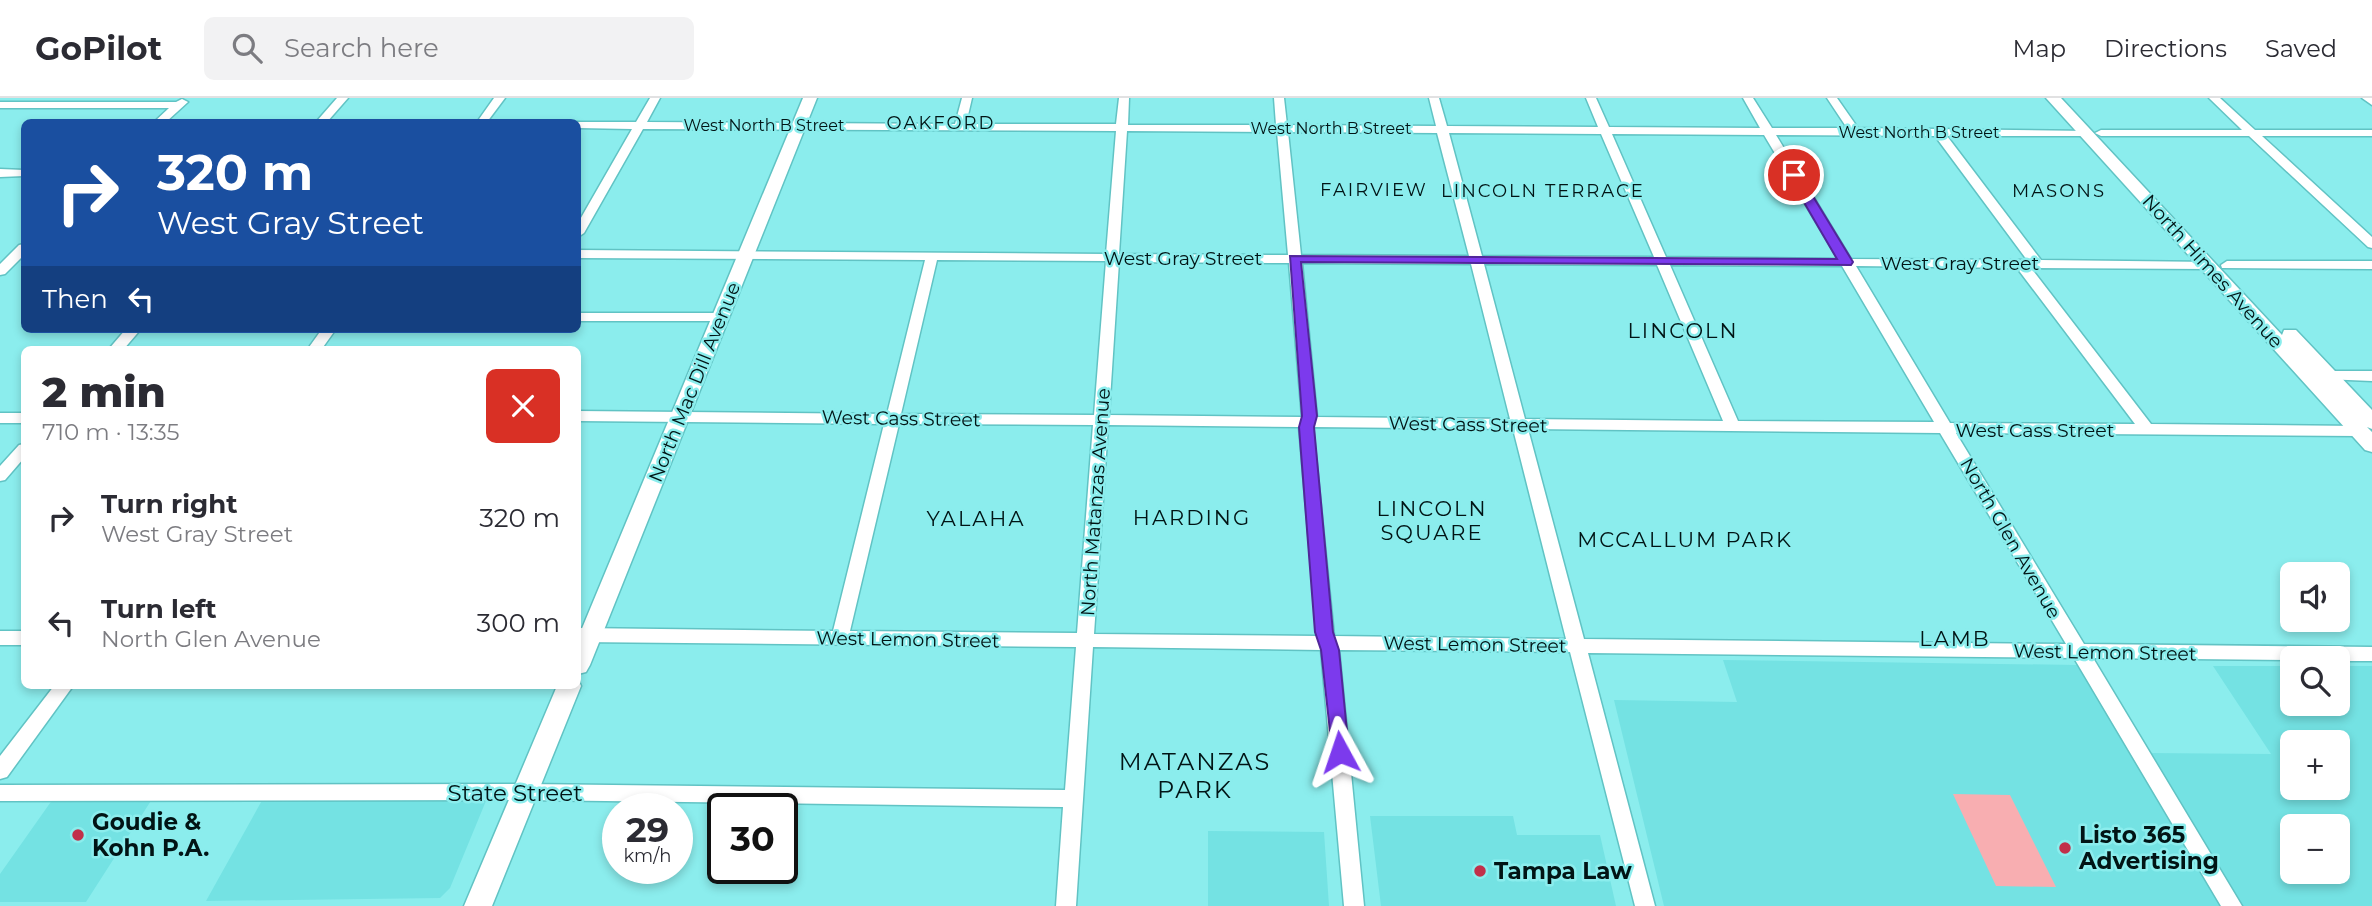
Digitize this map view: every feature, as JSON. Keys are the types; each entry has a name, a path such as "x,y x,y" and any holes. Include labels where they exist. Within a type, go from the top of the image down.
{"street":[{"path":"324,119 344,98"},
{"path":"484,119 500,98"},
{"path":"581,228 655,98"},
{"name":"North Mac Dill Avenue","path":"584,635 680,416 810,98"},
{"path":"960,125 967,98"},
{"name":"North Matanzas Avenue","path":"1066,906 1124,98"},
{"path":"1279,98 1324,632 1328,643 1354,906"},
{"path":"1434,98 1645,906"},
{"path":"1591,98 1733,426"},
{"name":"North Glen Avenue","path":"1748,98 2232,906"},
{"path":"1832,98 1855,132"},
{"name":"North Himes Avenue","path":"2053,98 2093,133 2218,265 2369,434"},
{"name":"North Himes Avenue","path":"2068,98 2093,133 2153,205 2172,216 2329,376 2369,434"},
{"path":"2214,98 2372,244"},
{"path":"2367,98 2372,102"},
{"path":"0,105 182,102"},
{"path":"163,119 182,102"},
{"name":"West North B Street","path":"581,125 2372,133"},
{"path":"1939,133 2038,264"},
{"path":"0,173 21,173"},
{"path":"0,255 21,253"},
{"path":"0,271 21,254"},
{"name":"West Gray Street","path":"581,254 2372,265"},
{"path":"840,638 932,256"},
{"path":"2021,264 2148,431"},
{"path":"581,317 721,317"},
{"path":"119,346 130,333"},
{"path":"2329,376 2372,376"},
{"name":"West Cass Street","path":"581,416 2369,434"},
{"path":"0,418 21,418"},
{"path":"0,476 21,452"},
{"name":"West Lemon Street","path":"584,635 2372,654"},
{"path":"0,638 21,638"},
{"path":"0,771 62,689"},
{"path":"478,906 568,689"},
{"name":"State Street","path":"0,793 526,792 1072,799"}],"shaded area":[{"path":"1723,660 2077,665 2221,906 1664,906 1614,700 1737,702"},
{"path":"2213,666 2280,666 2280,716 2350,716 2350,666 2372,666 2372,906 2239,906 2147,753 2271,754"},
{"path":"1953,794 2010,795 2056,887 1996,886"},
{"path":"265,795 488,796 450,888 440,898 206,901"},
{"name":"Goudie & Kohn P.A.","path":"55,796 154,796 86,902 0,902 0,874"},
{"path":"1370,816 1513,816 1517,835 1600,835 1616,906 1381,906"},
{"path":"1208,831 1324,832 1329,906 1208,906"}],"place":[{"name":"Goudie & Kohn P.A.","path":"78,835"},
{"name":"Listo 365 Advertising","path":"2065,848"},
{"name":"Tampa Law","path":"1480,871"}],"district":[{"name":"OAKFORD","path":"941,123"},
{"name":"FAIRVIEW","path":"1374,190"},
{"name":"LINCOLN TERRACE","path":"1543,191"},
{"name":"MASONS","path":"2059,191"},
{"name":"LINCOLN","path":"1683,331"},
{"name":"HARDING","path":"1192,518"},
{"name":"YALAHA","path":"976,519"},
{"name":"LINCOLN SQUARE","path":"1432,521"},
{"name":"MCCALLUM PARK","path":"1685,540"},
{"name":"LAMB","path":"1955,639"},
{"name":"MATANZAS PARK","path":"1195,776"}],"route":[{"path":"1340,752 1330,650 1324,637 1306,427 1310,416 1294,258 1846,262 1794,175"}]}
